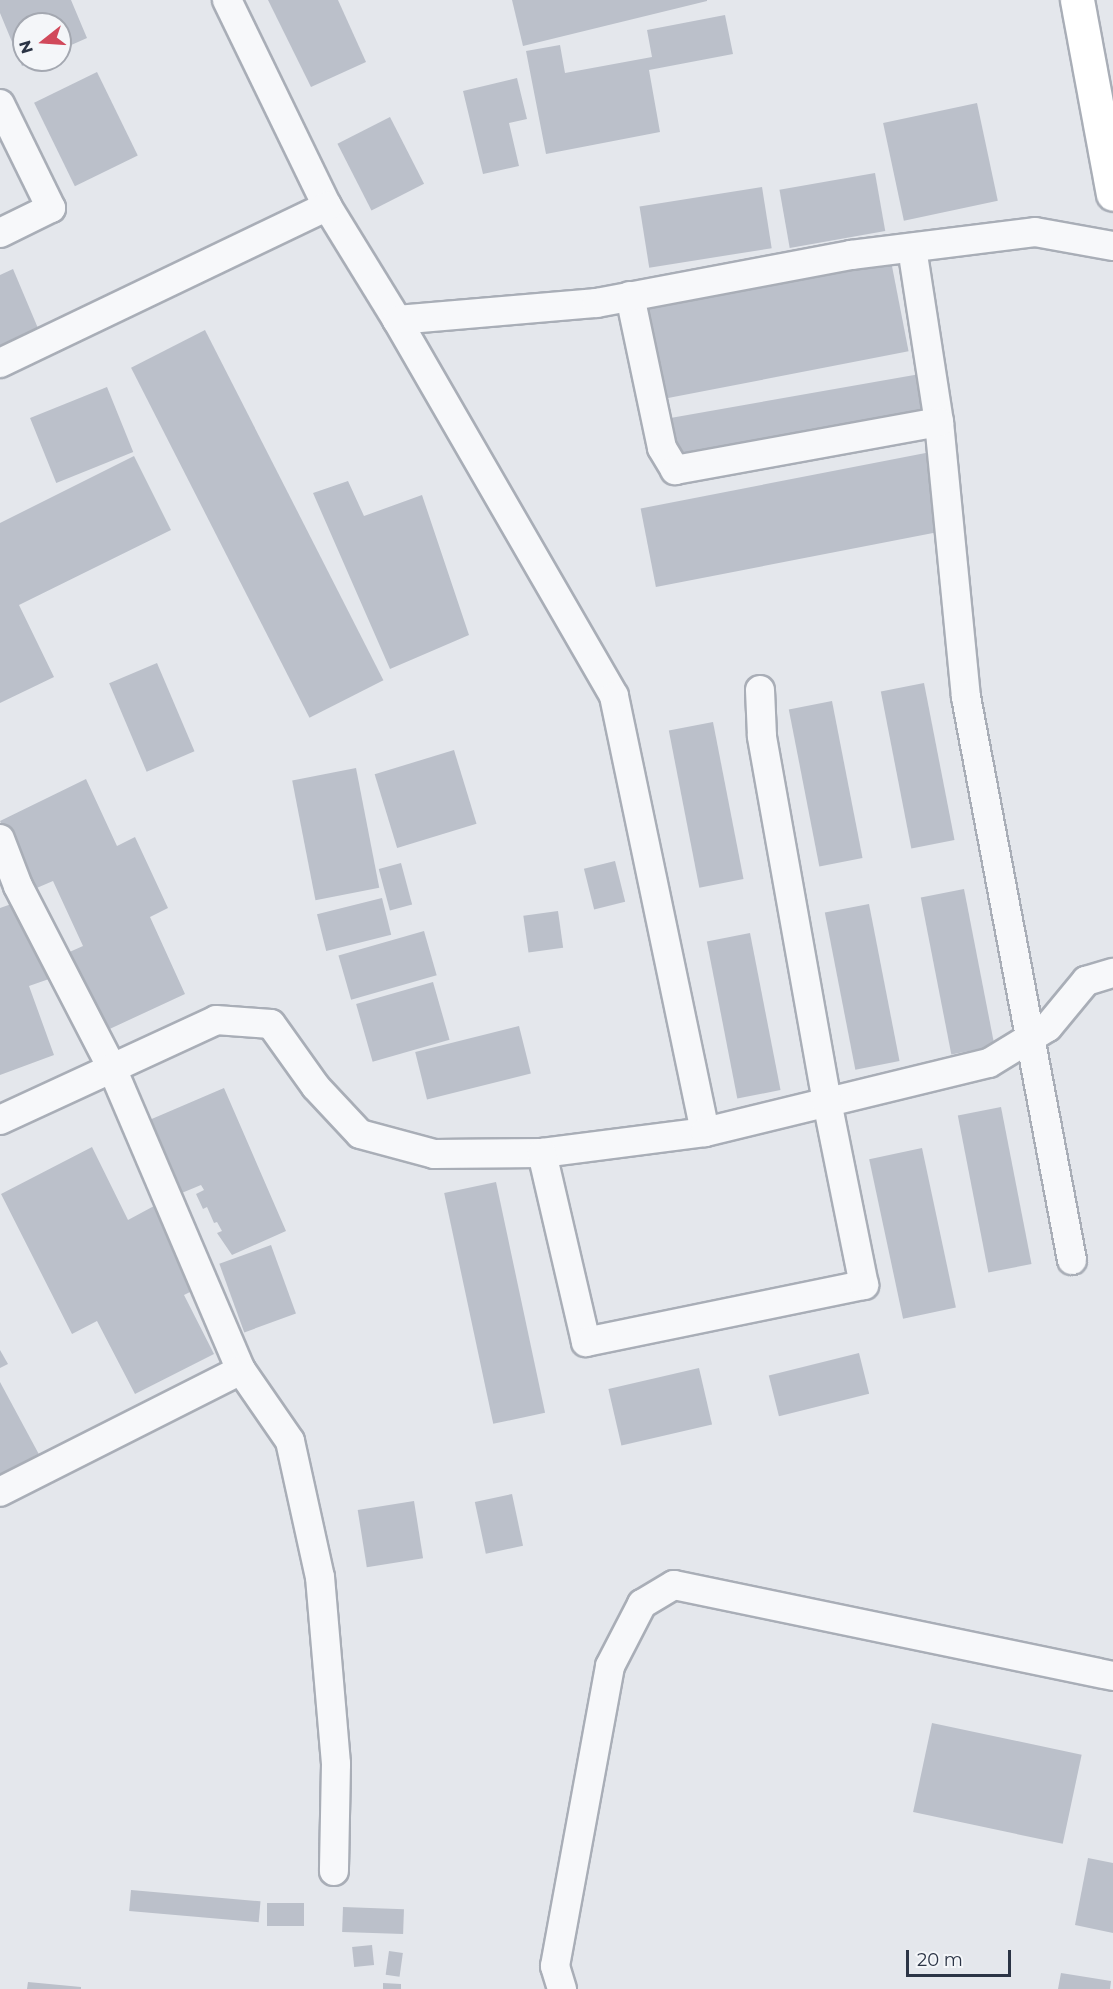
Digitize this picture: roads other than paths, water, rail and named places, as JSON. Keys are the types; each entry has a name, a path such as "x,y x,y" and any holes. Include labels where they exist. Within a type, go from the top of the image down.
{"main road":[{"path":"1077,0 1113,194"}],"street":[{"path":"227,0 327,206 398,320 614,696 705,1132"},
{"path":"0,104 51,208 0,233"},
{"path":"0,363 327,206"},
{"path":"398,320 630,296 912,248 1035,232 1113,246"},
{"path":"912,248 939,422 966,697 1028,1039 1072,1260"},
{"path":"630,296 662,448 675,470 939,422"},
{"path":"542,1153 586,1342 864,1285 827,1102 762,736 760,690"},
{"path":"0,839 18,886 112,1068 241,1370 290,1441 320,1576 336,1764 334,1871"},
{"path":"0,1120 216,1020 271,1024 316,1087 360,1134 434,1154 542,1153 705,1132 989,1063 1048,1026 1086,981 1113,973"},
{"path":"0,1492 241,1370"},
{"path":"562,1989 555,1966 610,1666 642,1604 674,1585 1113,1676"}]}
